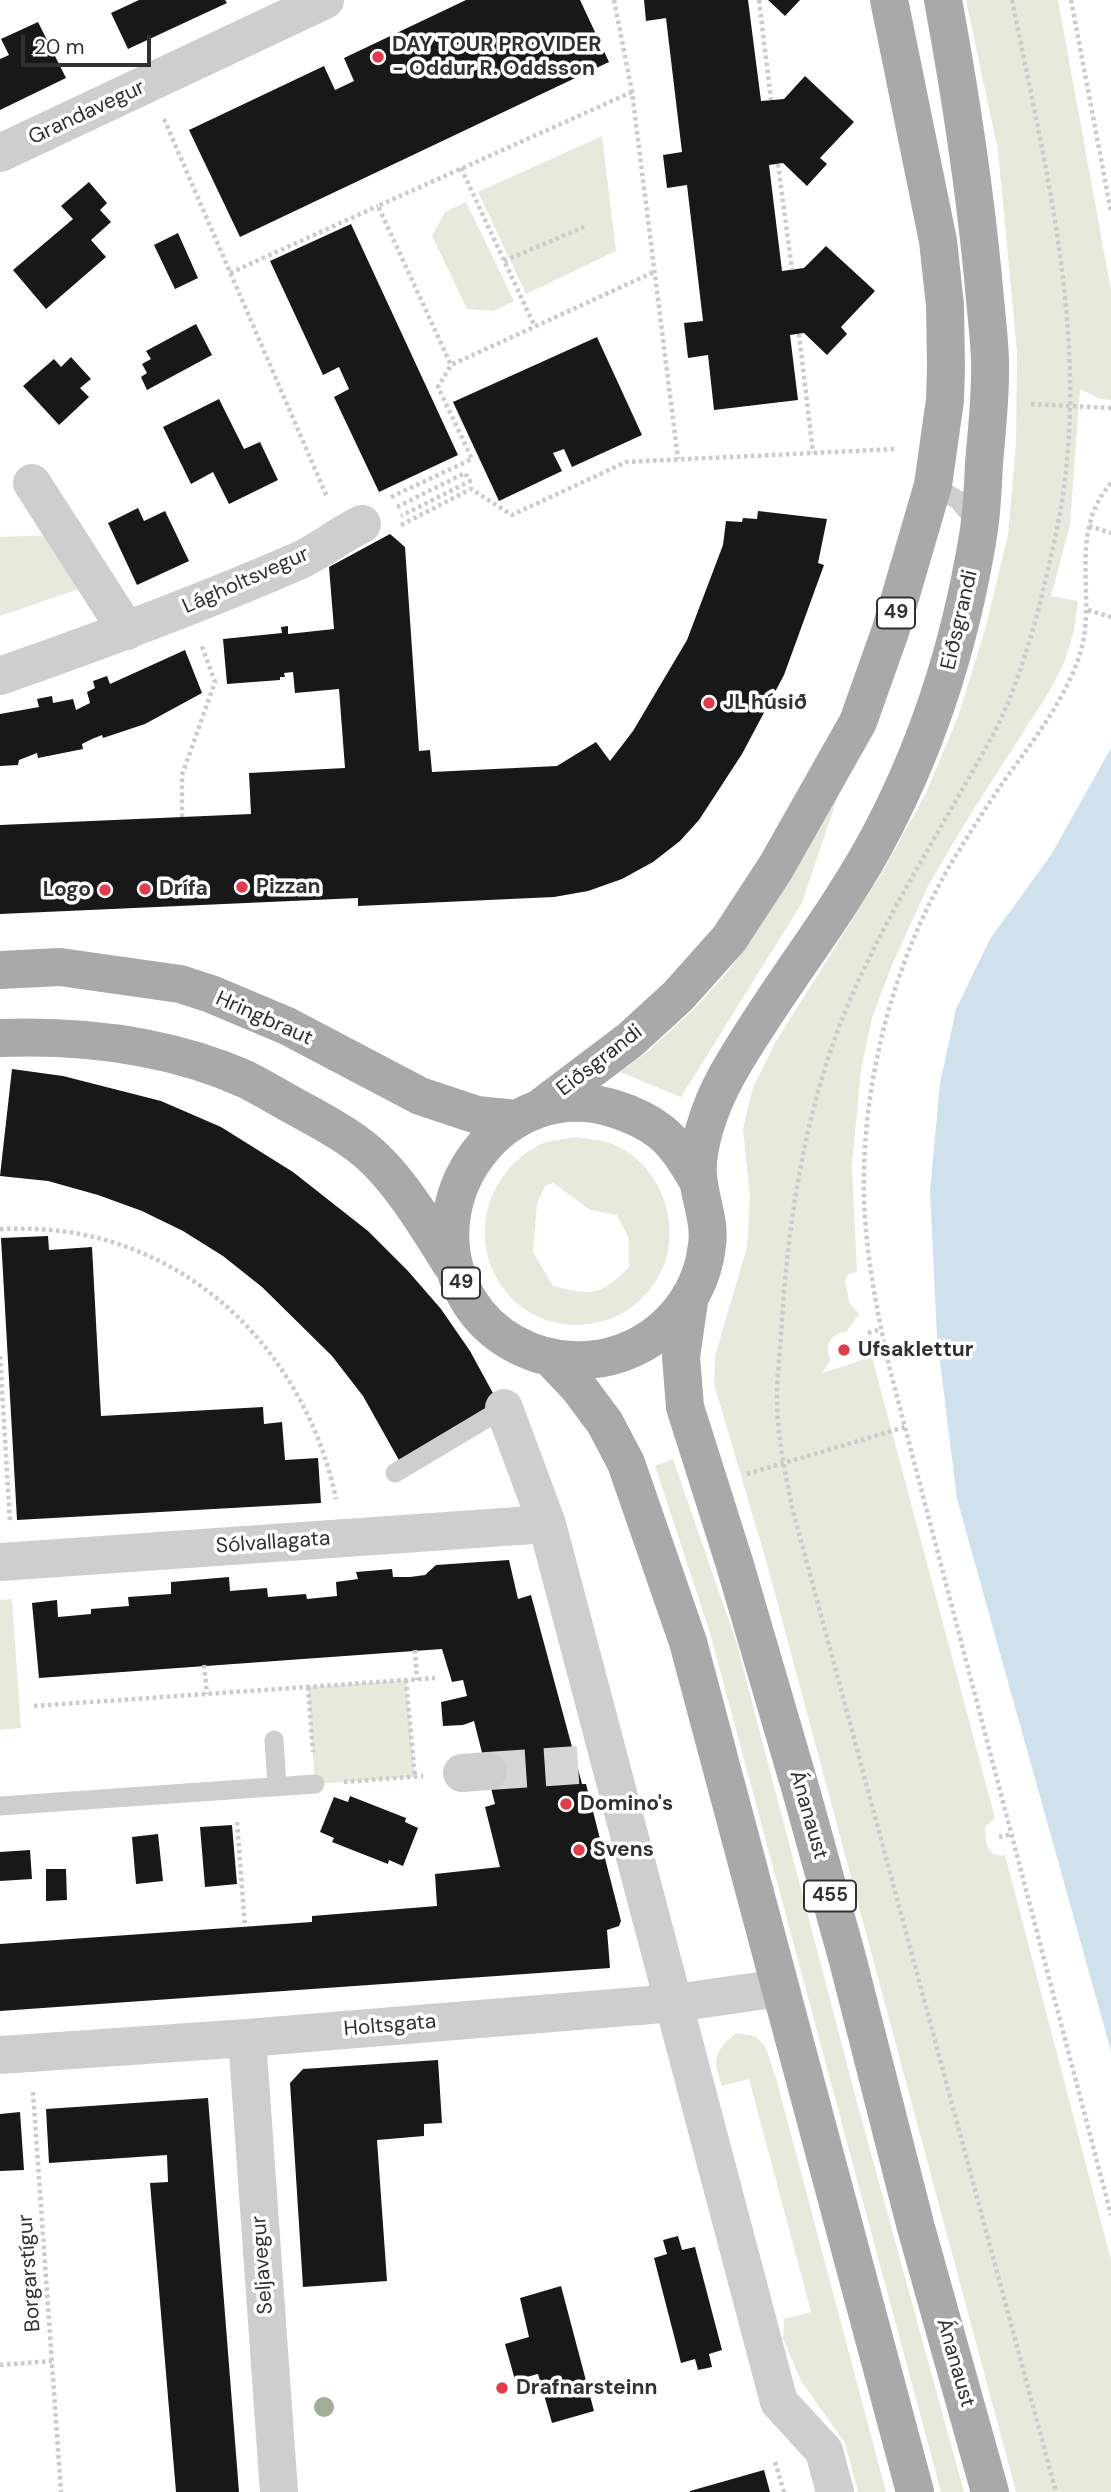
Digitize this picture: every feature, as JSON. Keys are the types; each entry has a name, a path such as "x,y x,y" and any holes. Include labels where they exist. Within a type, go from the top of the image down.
{"main road":[{"name":"Eiðsgrandi","path":"527,1114 630,1040 678,996 729,939 776,867 858,722 890,632 933,485 946,400 945,305 938,241 889,0"},
{"name":"Eiðsgrandi","path":"698,1181 702,1138 714,1100 727,1075 872,850 913,771 944,687 967,600 980,527 990,360 974,180 943,0"},
{"name":"Hringbraut","path":"0,970 60,967 180,984 286,1026 420,1096 477,1115 527,1114"},
{"name":"49","path":"0,1038 51,1036 120,1043 180,1055 245,1079 303,1111 360,1146 409,1200 455,1271 469,1302 492,1328 519,1348 552,1359 591,1362 629,1352 663,1331 689,1301 702,1273 708,1242 707,1211 698,1181 682,1154 667,1138 632,1114 602,1105 570,1103 527,1114 488,1140 466,1168 453,1201 449,1236 455,1271"},
{"name":"Ánanaust","path":"689,1301 681,1357 685,1407 735,1565 802,1794 915,2224 990,2492"},
{"path":"552,1359 579,1388 598,1414 626,1464 688,1642 915,2492"}],"street":[{"name":"Grandavegur","path":"0,153 325,0"},
{"path":"32,483 127,631"},
{"name":"Lágholtsvegur","path":"0,676 188,607 300,560 370,522"},
{"path":"504,1408 547,1524 594,1764 675,2003 779,2402 824,2451 835,2492"},
{"name":"Sólvallagata","path":"6,1561 547,1524"},
{"name":"Holtsgata","path":"15,2054 675,2003 780,1988"},
{"name":"Seljavegur","path":"247,2038 279,2492"}],"lane":[{"path":"933,485 958,500 980,527"},
{"path":"395,1473 504,1408"},
{"path":"274,1740 277,1786"},
{"path":"0,1806 315,1784"}],"path":[{"path":"614,0 632,92 678,460"},
{"path":"759,0 771,100"},
{"path":"1012,0 1058,229 1072,363 1064,489 1056,534 1024,658 1006,707 890,916 859,979 815,1096 801,1161 784,1287 777,1398 792,1507 1056,2492"},
{"path":"1071,0 1111,212"},
{"path":"149,84 230,273 370,522"},
{"path":"230,273 632,92"},
{"path":"778,164 792,270"},
{"path":"461,168 535,327"},
{"path":"378,206 451,365"},
{"path":"504,261 584,227"},
{"path":"370,522 472,459 438,387 451,365 654,272"},
{"path":"799,334 813,453"},
{"path":"1019,404 1111,408"},
{"path":"370,522 471,489 512,515 626,462 904,449"},
{"path":"370,522 465,473 470,481 399,517"},
{"path":"1111,483 1100,496 1089,526 1084,563 1088,610 1084,640 1059,704 1005,780 937,886 908,955 883,1030 867,1116 864,1199 875,1300 881,1329 1111,2215"},
{"path":"1089,526 1111,533"},
{"path":"183,817 182,775 215,682 188,607"},
{"path":"1088,610 1111,618"},
{"path":"0,1228 37,1228 82,1235 125,1247 166,1265 204,1289 239,1317 267,1348 291,1381 311,1418 326,1457 340,1539"},
{"path":"868,1333 881,1329"},
{"path":"0,1356 6,1561"},
{"path":"784,1463 905,1427"},
{"path":"415,1650 417,1680"},
{"path":"204,1665 207,1694"},
{"path":"34,1706 435,1678"},
{"path":"406,1680 415,1777"},
{"path":"308,1687 315,1784 475,1772"},
{"path":"235,1789 245,1927"},
{"path":"999,1837 1012,1834"},
{"name":"Borgarstígur","path":"15,2054 52,2361 61,2492"},
{"path":"0,2365 52,2361"}],"shaded area":[{"path":"966,0 1058,0 1111,290 1111,400 1100,399 1080,389 1070,525 1051,596 1078,601 1074,631 1064,663 1049,692 928,886 892,965 872,1018 861,1070 852,1166 857,1272 849,1274 845,1279 849,1302 859,1314 846,1332 836,1335 830,1341 828,1350 831,1360 822,1373 872,1357 995,1818 985,1827 988,1847 994,1854 1005,1855 1111,2260 1111,2492 1016,2492 767,1564 714,1384 715,1356 747,1247 750,1198 743,1129 752,1090 775,1043 884,869 927,791 959,714 986,626 1008,535 1016,443 1017,352 998,151"},
{"path":"602,136 616,251 526,294 478,192"},
{"path":"466,202 514,301 494,311 467,309 432,236 445,212"},
{"path":"52,535 82,588 0,616 0,537"},
{"path":"840,790 802,903 681,1097 620,1072 647,1052 695,1008 731,968"},
{"path":"576,1137 607,1142 639,1161 660,1191 667,1208 670,1227 665,1263 656,1282 642,1298 626,1311 607,1320 574,1325 544,1319 519,1305 500,1284 488,1258 485,1230 491,1200 507,1171 539,1145","holes":["553,1183 590,1210 617,1215 629,1239 629,1267 611,1284 595,1291 577,1291 553,1286 533,1252 537,1203 545,1186"]},
{"path":"673,1459 736,1641 858,2106 964,2492 941,2492 710,1633 655,1466"},
{"path":"12,1599 21,1728 0,1730 0,1600"},
{"path":"406,1680 415,1777 315,1784 308,1687"},
{"path":"736,2033 755,2036 765,2046 776,2078 886,2492 858,2492 845,2443 801,2381 783,2339 784,2319 811,2312 749,2079 722,2086 717,2069 719,2051"}],"water":[{"path":"1111,748 1111,2051 957,1499 937,1337 930,1190 940,1084 956,1009 990,939 1051,855"}],"building":[{"path":"139,0 225,0 227,3 128,49 111,13"},
{"path":"466,0 580,0 609,62 240,237 189,130 324,66 335,90 354,81 344,58"},
{"path":"644,0 748,0 761,101 784,99 805,76 854,122 820,158 827,164 807,186 783,163 769,165 782,271 804,268 826,246 875,291 841,327 847,334 827,355 804,333 790,335 798,400 714,410 708,355 688,358 684,323 703,321 687,185 667,188 663,155 682,152 666,18 646,21"},
{"path":"768,0 800,0 785,16"},
{"path":"38,22 66,78 0,110 0,59 9,55 1,39"},
{"path":"89,182 107,203 100,210 111,222 91,240 106,257 46,309 13,270 73,219 61,206"},
{"path":"351,224 458,455 379,492 334,397 349,389 339,367 323,375 270,261"},
{"path":"178,233 198,278 175,289 154,245"},
{"path":"196,324 212,355 147,390 141,377 147,373 142,364 151,359 146,351"},
{"path":"597,337 642,435 572,467 564,449 553,453 562,471 499,501 453,402"},
{"path":"71,357 91,379 80,388 89,397 59,425 23,386 54,359 61,367"},
{"path":"219,399 244,449 260,442 278,480 229,504 213,472 191,484 163,427"},
{"path":"138,508 144,521 165,511 189,561 137,585 108,523"},
{"path":"758,511 827,519 818,563 824,565 784,675 742,754 699,820 680,841 653,862 622,879 588,891 554,897 358,906 358,898 0,914 0,825 251,814 249,773 345,768 339,689 295,693 293,672 284,673 285,677 280,677 280,680 227,684 223,639 282,633 281,627 288,626 288,634 334,629 329,567 390,534 405,547 419,751 430,750 432,772 557,766 596,742 610,761 633,731 687,640 723,545 726,521 757,519"},
{"path":"185,650 202,693 145,724 92,739 82,744 83,749 38,758 37,753 19,760 18,765 0,766 0,714 39,707 37,699 52,696 53,703 73,699 76,710 90,703 87,692 95,688 93,681 107,676 110,684"},
{"path":"12,1069 63,1076 161,1101 221,1127 293,1172 368,1231 408,1271 441,1309 470,1351 500,1406 400,1462 363,1396 332,1356 262,1287 223,1256 183,1231 142,1211 98,1195 48,1181 0,1176"},
{"path":"48,1236 49,1250 92,1247 101,1416 263,1407 264,1424 282,1422 285,1460 318,1458 321,1503 17,1520 1,1238"},
{"path":"509,1560 518,1599 531,1595 582,1784 586,1784 621,1921 619,1926 607,1930 610,1968 0,2011 0,1944 312,1922 312,1916 437,1906 435,1874 500,1867 485,1807 495,1804 474,1721 463,1725 443,1726 441,1702 467,1696 463,1680 452,1682 442,1649 39,1678 32,1603 57,1600 58,1617 91,1614 91,1609 129,1606 128,1597 171,1594 171,1582 229,1577 230,1591 267,1588 268,1597 306,1594 307,1599 337,1596 336,1582 358,1579 356,1572 392,1569 393,1577 410,1577 425,1575 436,1565"},
{"path":"350,1796 406,1818 405,1822 418,1828 403,1866 389,1860 388,1864 332,1842 334,1838 320,1832 334,1797 348,1802"},
{"path":"232,1825 237,1884 205,1887 200,1827"},
{"path":"158,1834 163,1881 136,1884 132,1837"},
{"path":"30,1850 32,1879 0,1881 0,1852"},
{"path":"46,1869 66,1869 67,1900 46,1901"},
{"path":"438,2060 442,2123 424,2124 424,2136 377,2140 387,2281 303,2287 290,2083 303,2069"},
{"path":"208,2098 239,2492 176,2492 150,2183 168,2182 167,2155 49,2163 46,2109"},
{"path":"20,2112 24,2170 0,2171 0,2114"},
{"path":"678,2236 682,2250 695,2247 722,2350 709,2354 712,2367 698,2370 695,2359 681,2363 654,2258 667,2254 663,2240"},
{"path":"561,2286 594,2411 552,2423 538,2374 515,2380 505,2344 529,2337 520,2298"},
{"path":"764,2470 770,2492 690,2492 690,2491"}],"tunnel":[{"path":"488,1771 578,1765"}],"place":[{"name":"DAY TOUR PROVIDER - Oddur R. Oddsson","path":"378,57"},
{"name":"JL húsið","path":"709,703"},
{"name":"Pizzan","path":"242,887"},
{"name":"Drífa","path":"145,889"},
{"name":"Logo","path":"105,890"},
{"name":"Ufsaklettur","path":"844,1350"},
{"name":"Domino's","path":"566,1804"},
{"name":"Svens","path":"579,1850"},
{"name":"Drafnarsteinn","path":"502,2388"}]}
